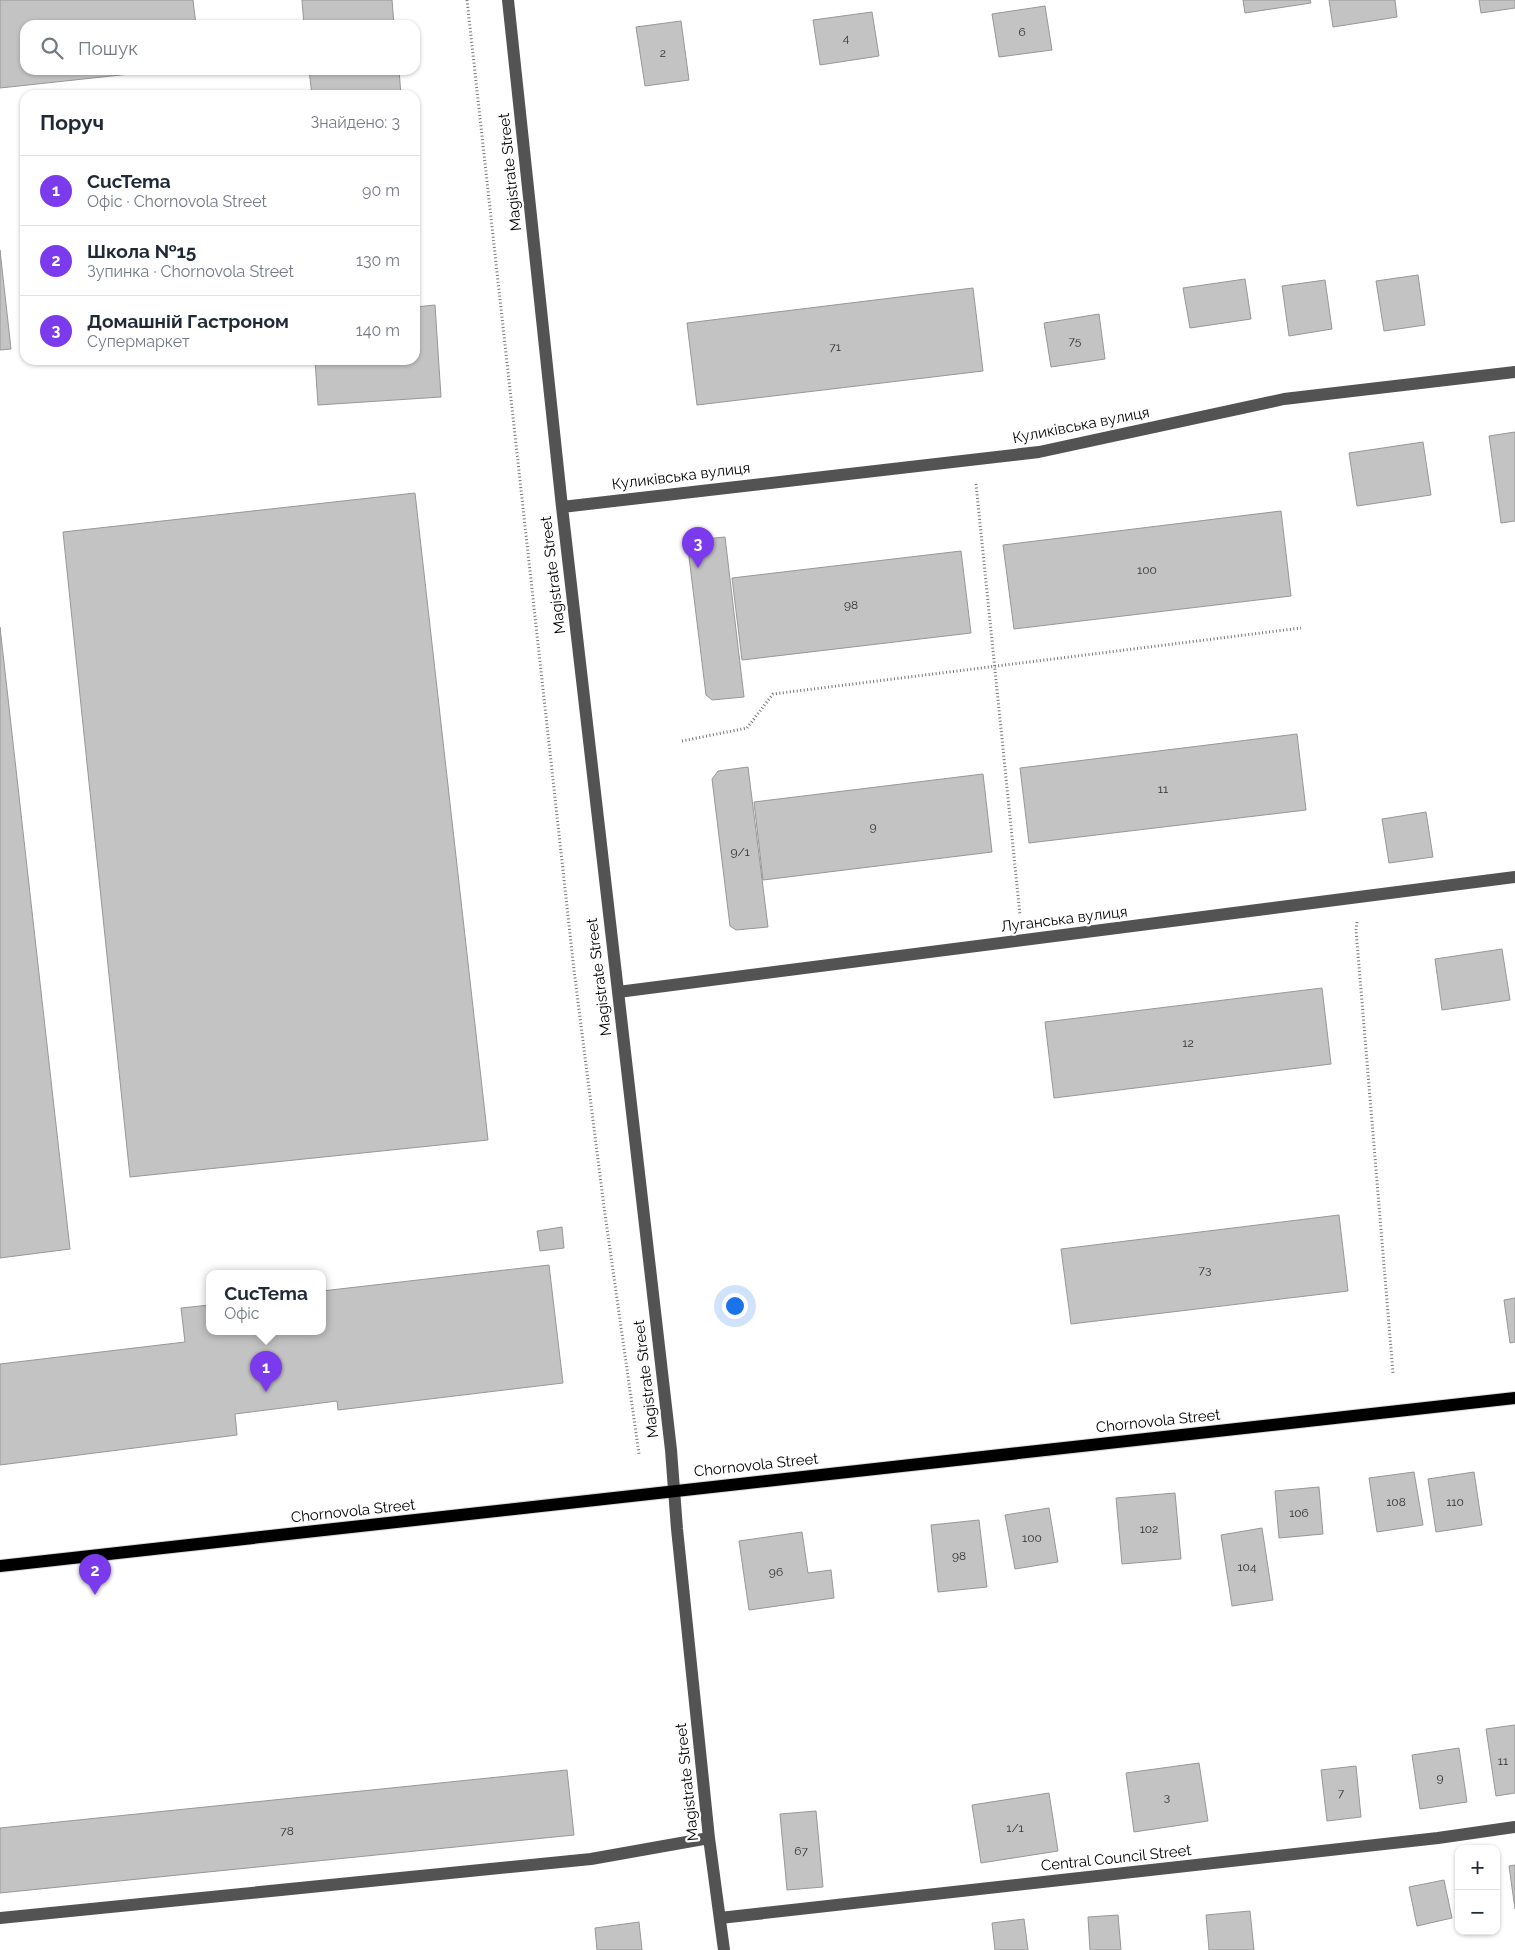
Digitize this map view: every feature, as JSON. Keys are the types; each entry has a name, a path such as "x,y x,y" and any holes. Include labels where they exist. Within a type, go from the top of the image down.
{"main road":[{"name":"Chornovola Street","path":"0,1566 1515,1398"}],"street":[{"name":"Magistrate Street","path":"508,0 562,506 668,1431 709,1838 724,1950"},
{"name":"Куликівська вулиця","path":"562,506 1039,452 1284,399 1515,372"},
{"name":"Луганська вулиця","path":"618,992 1515,877"},
{"name":"Central Council Street","path":"720,1918 1438,1838 1515,1827"},
{"path":"0,1918 591,1859 709,1838"}],"path":[{"path":"467,0 574,970 604,1207 639,1454"},
{"path":"974,460 1022,941"},
{"path":"682,741 747,728 773,694 1301,628"},
{"path":"1360,897 1356,930 1393,1373"}],"building":[{"path":"0,0 193,0 195,20 20,20 20,75 121,75 0,88"},
{"path":"302,0 392,0 394,20 304,20"},
{"path":"1243,0 1310,0 1311,3 1245,13"},
{"path":"1329,0 1395,0 1397,17 1333,27"},
{"path":"1479,0 1515,0 1515,8 1481,13"},
{"path":"1045,6 1052,50 999,57 992,14"},
{"path":"872,12 879,56 820,65 813,20"},
{"path":"681,21 689,80 645,86 636,27"},
{"path":"310,75 399,75 401,90 311,90"},
{"path":"0,250 11,349 0,350"},
{"path":"1418,275 1425,325 1384,331 1376,281"},
{"path":"1245,279 1251,319 1190,328 1183,288"},
{"path":"1325,280 1332,329 1289,336 1282,286"},
{"path":"973,288 983,371 697,405 687,323"},
{"path":"435,305 441,397 318,405 315,365 420,365 420,306"},
{"path":"1099,314 1105,359 1051,367 1044,323"},
{"path":"1515,432 1515,521 1501,523 1489,436"},
{"path":"1423,442 1431,495 1357,506 1349,453"},
{"path":"415,493 488,1140 130,1177 63,532"},
{"path":"1281,511 1291,596 1014,629 1003,545"},
{"path":"725,537 744,697 712,700 706,695 688,549 694,540"},
{"path":"961,551 971,633 742,660 732,578"},
{"path":"0,627 70,1249 0,1258"},
{"path":"1297,734 1306,810 1029,843 1020,768"},
{"path":"748,767 768,927 736,930 730,926 712,779 718,771"},
{"path":"983,774 992,852 763,880 754,802"},
{"path":"1426,812 1433,857 1389,863 1382,819"},
{"path":"1502,949 1510,1000 1442,1010 1435,959"},
{"path":"1322,988 1331,1064 1054,1098 1045,1022"},
{"path":"1339,1215 1348,1291 1071,1324 1061,1249"},
{"path":"562,1227 564,1248 540,1251 537,1231"},
{"path":"549,1265 563,1383 338,1410 337,1401 235,1414 237,1435 0,1465 0,1364 185,1342 181,1308 206,1305 206,1335 326,1335 326,1291"},
{"path":"1515,1298 1515,1342 1510,1343 1504,1300"},
{"path":"1414,1472 1423,1525 1377,1532 1369,1478"},
{"path":"1474,1472 1482,1525 1436,1532 1428,1479"},
{"path":"1319,1487 1323,1534 1279,1538 1275,1491"},
{"path":"1175,1493 1181,1559 1122,1564 1116,1498"},
{"path":"1049,1508 1058,1562 1015,1569 1005,1515"},
{"path":"979,1520 987,1587 938,1592 931,1525"},
{"path":"1262,1528 1273,1600 1232,1606 1221,1535"},
{"path":"802,1532 808,1573 831,1570 834,1598 749,1610 739,1541"},
{"path":"1515,1725 1515,1793 1496,1796 1486,1729"},
{"path":"1459,1748 1467,1802 1420,1809 1412,1755"},
{"path":"1199,1763 1208,1821 1134,1832 1126,1773"},
{"path":"1356,1766 1361,1817 1327,1821 1321,1770"},
{"path":"567,1770 574,1835 0,1893 0,1828"},
{"path":"1049,1793 1058,1851 981,1863 972,1805"},
{"path":"816,1811 823,1887 787,1890 780,1814"},
{"path":"1515,1865 1515,1909 1509,1866"},
{"path":"1444,1880 1452,1918 1417,1926 1409,1887"},
{"path":"1250,1911 1254,1950 1209,1950 1206,1915"},
{"path":"1118,1915 1121,1950 1090,1950 1088,1917"},
{"path":"1024,1919 1028,1950 995,1950 992,1923"},
{"path":"639,1922 642,1950 597,1950 595,1928"}],"place":[{"name":"Домашній Гастроном","path":"698,568"},
{"name":"CucTema","path":"266,1392"},
{"name":"Школа №15","path":"95,1595"}]}
